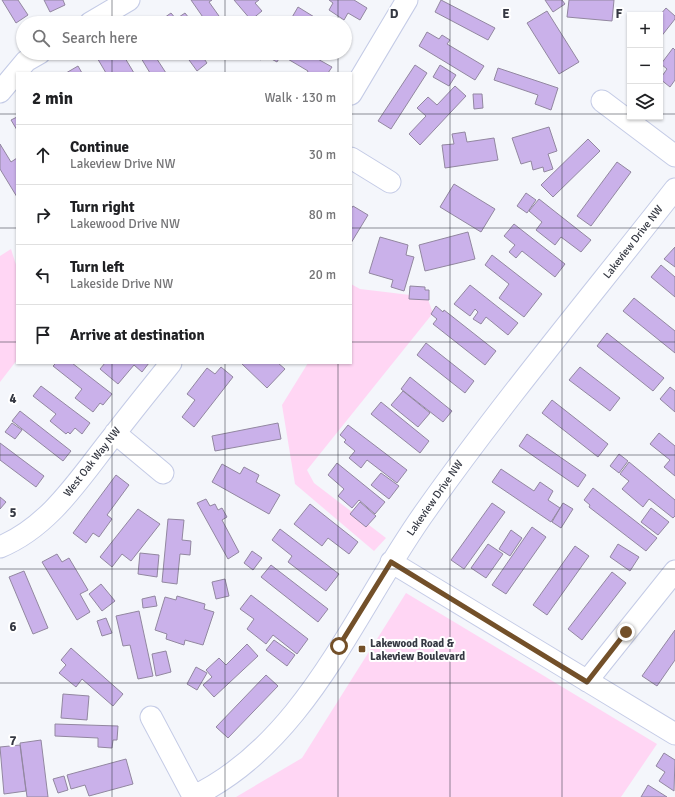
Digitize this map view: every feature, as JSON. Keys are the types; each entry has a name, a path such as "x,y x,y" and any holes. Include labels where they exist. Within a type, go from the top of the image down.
{"street":[{"path":"102,16 128,0"},
{"path":"352,92 407,0"},
{"path":"17,72 28,60"},
{"path":"0,92 16,73"},
{"path":"602,101 675,156"},
{"path":"352,159 390,182"},
{"name":"Lakeview Drive NW","path":"193,797 233,773 264,746 286,723 332,658 425,510 675,189"},
{"name":"West Oak Way NW","path":"0,547 28,532 49,515 70,491 170,364"},
{"path":"115,434 163,473"},
{"path":"391,562 675,734"},
{"path":"587,682 675,570"},
{"path":"151,717 193,797"}],"shaded area":[{"path":"11,249 16,265 16,361 0,382 0,256"},
{"path":"352,285 360,289 427,297 433,313 307,470 314,483 386,538 374,551 295,484 282,405 307,364 352,364"},
{"path":"406,593 657,744 621,797 236,797 302,758"}],"building":[{"path":"2,0 18,0 28,15 16,16 16,23"},
{"path":"44,0 63,0 65,5 50,12"},
{"path":"191,0 212,0 209,2 219,16 202,16"},
{"path":"234,0 259,0 255,3 262,11 256,16 248,16"},
{"path":"329,0 354,0 367,8 360,20 348,13 346,16 338,16 329,10 333,3"},
{"path":"441,0 495,28 488,40 435,12"},
{"path":"545,0 562,0 565,4 553,12"},
{"path":"569,0 614,0 612,21 567,17"},
{"path":"298,7 313,16 293,16"},
{"path":"666,8 675,16 675,19 663,34 663,12"},
{"path":"547,11 579,62 559,74 527,23"},
{"path":"171,13 174,16 167,16"},
{"path":"185,13 187,16 180,16"},
{"path":"427,32 439,39 442,35 450,40 447,44 484,66 475,80 419,46"},
{"path":"673,48 675,50 675,80 670,87 663,81 663,75 667,69 663,66 663,61"},
{"path":"98,60 126,60 133,72 105,72"},
{"path":"142,60 158,60 165,72 149,72"},
{"path":"189,60 205,60 207,63 197,71"},
{"path":"289,60 320,60 332,67 329,72 308,71"},
{"path":"415,65 427,73 391,129 378,121"},
{"path":"440,65 456,75 449,86 433,77"},
{"path":"78,66 81,72 68,72"},
{"path":"498,68 558,88 551,110 535,104 538,95 494,80"},
{"path":"455,86 466,96 420,145 409,134 426,116 417,108 428,97 437,105"},
{"path":"473,94 482,94 483,108 474,109"},
{"path":"16,118 16,128 11,120"},
{"path":"549,127 557,151 548,154 553,169 544,172 543,167 533,170 531,161 521,164 512,138"},
{"path":"465,132 467,142 494,138 498,160 445,168 442,145 454,144 452,134"},
{"path":"588,139 600,151 553,197 541,185"},
{"path":"0,144 11,162 16,159 16,195 0,169"},
{"path":"617,162 631,172 591,226 577,216"},
{"path":"454,184 495,209 481,232 440,207"},
{"path":"526,193 536,200 527,213 517,206"},
{"path":"539,199 591,240 581,252 561,237 555,245 536,230 542,222 529,211"},
{"path":"353,206 368,215 352,241"},
{"path":"514,224 565,264 555,277 522,251 516,258 509,252 515,245 504,236"},
{"path":"468,232 475,259 425,271 419,245"},
{"path":"380,237 408,245 406,255 414,257 404,291 391,287 393,280 369,273"},
{"path":"675,247 675,267 664,259"},
{"path":"492,255 542,294 524,317 499,298 509,284 485,265"},
{"path":"661,265 675,277 675,297 651,277"},
{"path":"470,285 518,323 508,335 486,317 481,324 473,319 478,312 475,309 470,316 454,304"},
{"path":"410,286 425,287 425,290 429,290 429,300 409,299"},
{"path":"634,298 675,331 675,353 623,311"},
{"path":"436,306 443,312 444,310 496,351 485,365 433,324 437,319 431,314"},
{"path":"607,333 664,378 653,391 597,346"},
{"path":"426,343 474,381 465,393 417,355"},
{"path":"55,364 73,364 112,394 103,405 100,403 93,412 75,398 82,389 53,366"},
{"path":"104,364 148,364 142,372 134,365 118,384 100,369"},
{"path":"242,364 279,364 285,369 267,388"},
{"path":"221,367 233,377 194,427 182,417 195,400 187,394 207,368 215,374"},
{"path":"580,367 620,398 610,411 569,380"},
{"path":"410,377 452,411 443,422 401,389"},
{"path":"41,386 90,423 82,434 75,428 70,434 68,432 66,434 50,421 56,414 33,396"},
{"path":"670,387 675,391 675,412 660,399"},
{"path":"403,391 430,413 418,427 391,405"},
{"path":"552,400 608,444 598,457 542,413"},
{"path":"381,402 429,441 420,453 371,414"},
{"path":"20,411 71,451 63,461 12,421"},
{"path":"12,423 22,430 15,439 5,432"},
{"path":"278,423 281,439 215,451 212,436"},
{"path":"348,425 407,470 397,483 367,460 361,468 349,458 355,451 344,442 346,440 340,435"},
{"path":"659,433 675,446 675,476 664,467 670,460 650,444"},
{"path":"527,434 586,475 578,487 519,446"},
{"path":"0,443 44,476 36,487 0,460"},
{"path":"619,454 628,461 619,473 610,466"},
{"path":"629,462 675,500 675,516 673,518 649,499 643,507 622,489 629,481 620,474"},
{"path":"337,463 385,502 375,514 359,500 352,508 338,496 344,489 328,475"},
{"path":"222,464 240,474 244,467 259,475 256,482 280,495 269,514 212,482"},
{"path":"501,469 534,491 540,482 553,491 548,500 560,508 551,522 492,482"},
{"path":"381,473 399,486 389,499 371,485"},
{"path":"116,475 129,485 107,515 112,519 99,537 93,533 86,543 73,533"},
{"path":"593,488 657,538 646,551 589,507 590,505 584,500"},
{"path":"0,497 6,502 0,509"},
{"path":"206,499 210,506 215,504 218,510 222,508 227,517 222,520 239,552 228,559 197,503"},
{"path":"360,502 376,516 366,527 350,514"},
{"path":"492,503 505,512 464,569 451,560"},
{"path":"563,503 573,509 561,528 552,522"},
{"path":"310,504 358,542 349,554 328,538 322,546 294,524"},
{"path":"651,508 669,522 658,535 641,522"},
{"path":"138,509 160,524 131,561 122,554 112,567 100,557"},
{"path":"168,519 184,520 182,540 191,541 190,555 180,554 177,584 162,582"},
{"path":"532,527 546,537 506,594 492,585"},
{"path":"280,529 339,574 326,591 288,562 292,556 272,540"},
{"path":"511,530 522,538 510,556 499,549"},
{"path":"488,544 503,554 486,578 471,568"},
{"path":"618,544 639,557 630,571 610,557"},
{"path":"575,546 589,556 547,615 533,605"},
{"path":"252,551 262,558 253,570 244,563"},
{"path":"140,553 159,555 157,577 138,574"},
{"path":"57,554 62,562 69,558 88,590 80,594 90,612 77,620 42,562"},
{"path":"271,565 328,609 318,622 261,577"},
{"path":"24,571 48,628 33,634 9,577"},
{"path":"612,572 626,583 582,640 568,629"},
{"path":"225,579 229,596 216,599 212,582"},
{"path":"101,584 115,601 102,611 89,594"},
{"path":"251,595 308,639 297,654 273,635 266,644 247,629 254,619 240,609"},
{"path":"155,596 157,606 143,608 142,599"},
{"path":"177,596 205,604 204,609 214,612 203,645 185,640 184,645 166,639 167,634 155,630 165,597 176,600"},
{"path":"139,611 153,676 138,679 130,645 123,646 116,616"},
{"path":"106,618 112,633 102,636 97,621"},
{"path":"675,630 675,660 657,686 642,676"},
{"path":"274,640 295,655 287,666 266,650"},
{"path":"247,644 258,656 214,697 203,685 212,677 206,670 219,658 226,665"},
{"path":"71,648 123,694 113,706 82,679 76,687 59,673 66,665 61,660"},
{"path":"166,651 171,672 156,676 152,654"},
{"path":"196,667 207,673 197,690 187,684"},
{"path":"266,675 278,686 228,738 216,727"},
{"path":"63,694 89,696 87,720 61,718"},
{"path":"55,724 118,726 117,740 113,740 112,748 98,747 98,738 55,736"},
{"path":"41,740 48,797 27,797 20,743"},
{"path":"20,745 26,791 4,794 0,747"},
{"path":"664,753 675,760 674,791 659,781 665,772 656,766"},
{"path":"126,759 133,784 89,796 85,785 71,789 67,775"},
{"path":"64,776 68,790 58,793 53,779"},
{"path":"648,785 667,797 641,797"}],"place":[{"name":"Lakewood Road & Lakeview Boulevard","path":"362,649"}],"route":[{"path":"339,646 391,562 587,682 626,632"}]}
